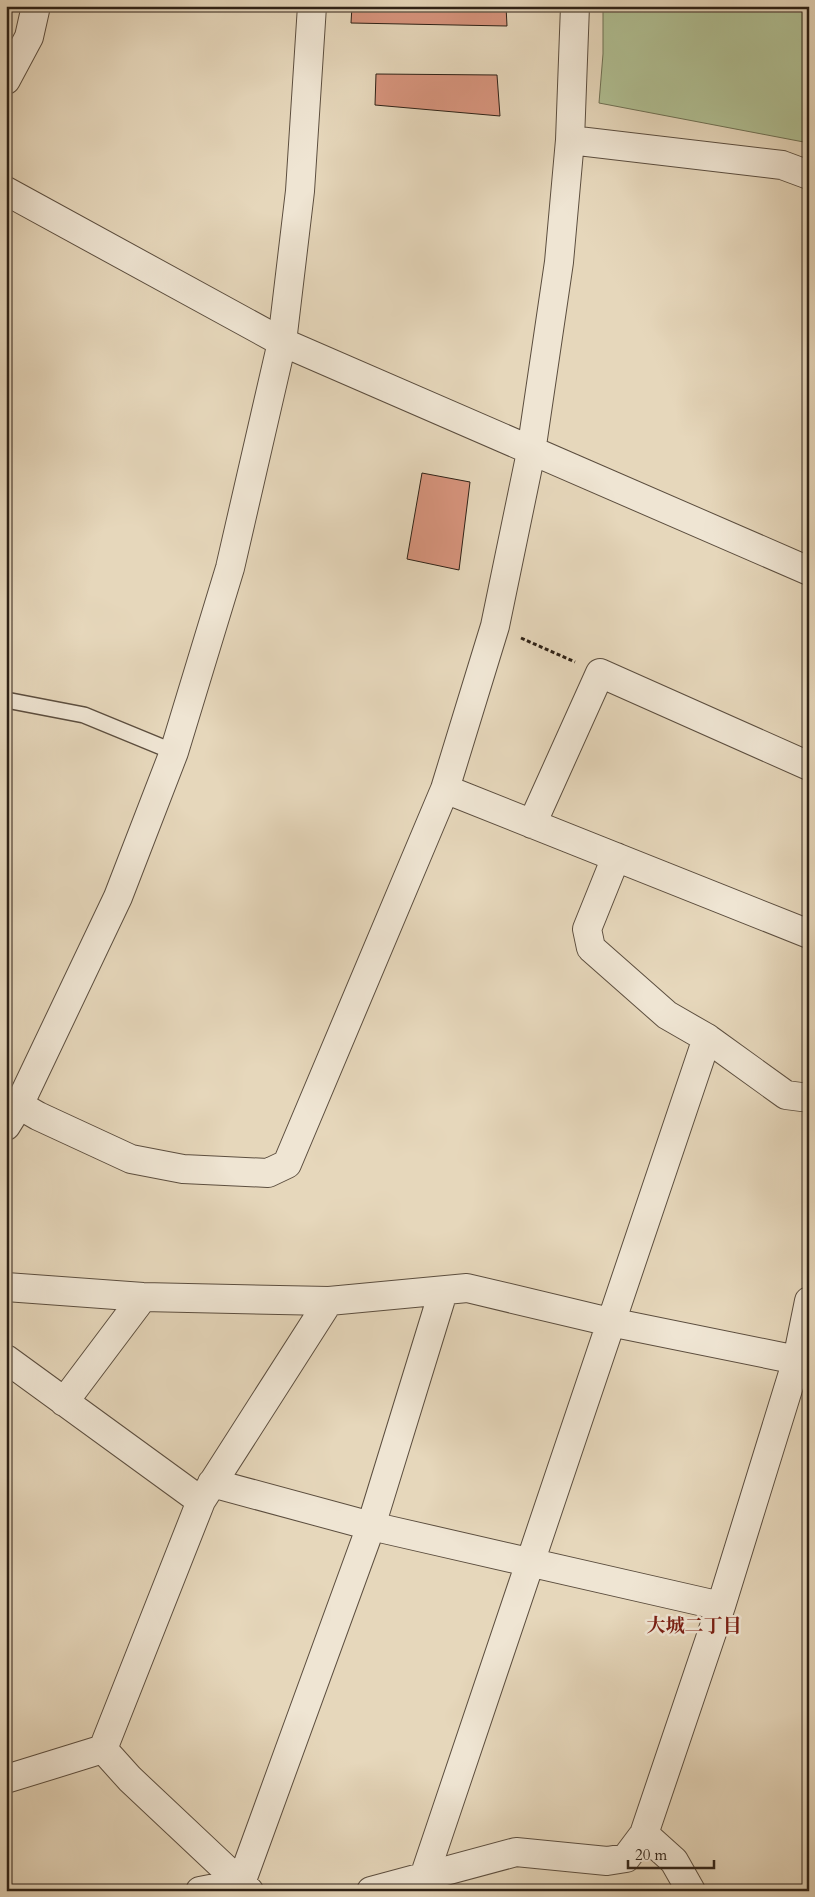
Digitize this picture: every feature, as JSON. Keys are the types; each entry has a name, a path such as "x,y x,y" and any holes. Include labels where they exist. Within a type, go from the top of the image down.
{"street":[{"path":"6,80 14,47 29,36 36,6"},
{"path":"312,6 300,191 282,342 230,568 174,752 118,897 13,1115 38,1116 131,1158 183,1169 268,1173 288,1164 446,789 495,626 530,452 559,262 570,140 575,6"},
{"path":"570,140 782,165 809,175"},
{"path":"6,191 282,342 530,452 809,571"},
{"path":"532,824 600,673 809,766"},
{"path":"446,789 809,934"},
{"path":"616,857 587,929 591,948 666,1015 707,1038 786,1095 809,1098"},
{"path":"424,1877 707,1038"},
{"path":"6,1288 143,1297 329,1302 443,1292 467,1288 610,1322 797,1360"},
{"path":"245,1887 371,1526 443,1292"},
{"path":"64,1402 143,1297"},
{"path":"371,1891 516,1852 607,1861 626,1858 644,1834 721,1606 797,1360 809,1301"},
{"path":"103,1749 206,1492 329,1302"},
{"path":"6,1359 64,1402 206,1492 371,1526 721,1606"},
{"path":"103,1749 130,1779 245,1887"},
{"path":"6,1779 103,1749"},
{"path":"644,1834 674,1861 691,1891"},
{"path":"200,1891 245,1887"}],"lane":[{"path":"6,700 84,716 174,752"}],"path":[{"path":"495,626 600,673"}],"green space":[{"path":"603,6 809,6 809,143 599,103 603,54"}],"building":[{"path":"352,6 506,6 507,26 351,23"},
{"path":"376,74 497,75 500,116 375,105"},
{"path":"422,473 470,482 459,570 407,559"}],"district":[{"name":"大城二丁目","path":"694,1626"}]}
